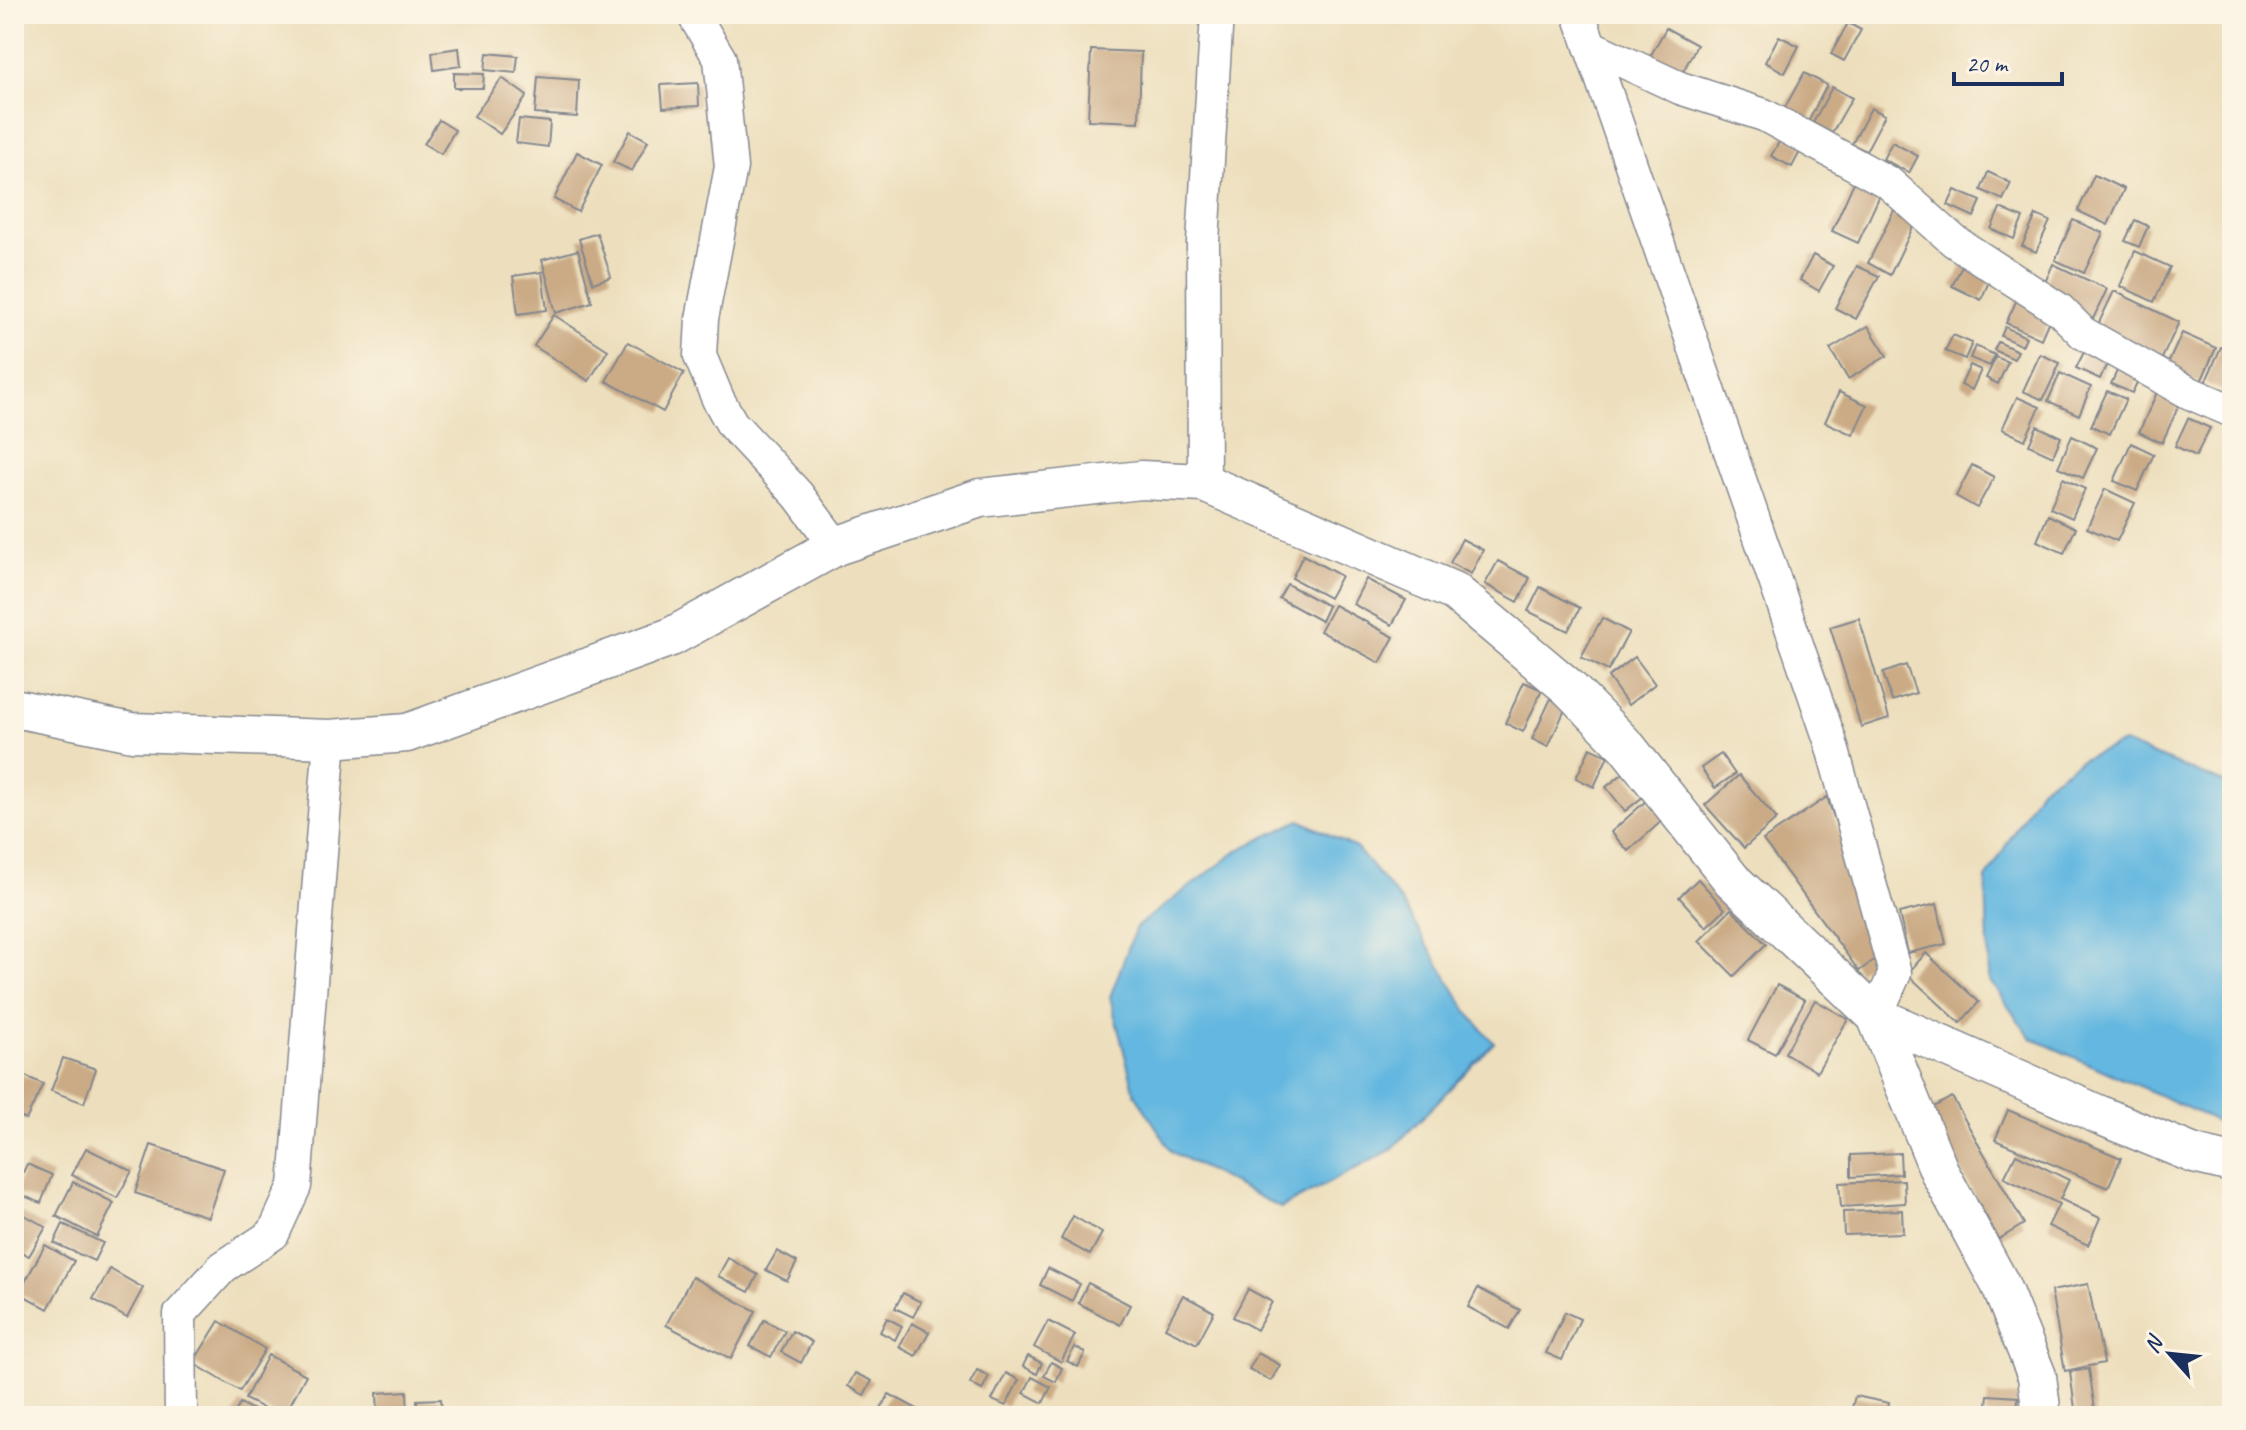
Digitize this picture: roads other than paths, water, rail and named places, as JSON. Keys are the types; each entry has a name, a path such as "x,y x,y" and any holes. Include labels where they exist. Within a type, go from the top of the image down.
{"street":[{"path":"693,14 720,59 731,167 702,319 700,356 732,424 798,495 836,546"},
{"path":"1204,483 1203,242 1217,14"},
{"path":"1579,14 1830,740 1895,973 1876,1016 1940,1173 2000,1284 2037,1376 2042,1416"},
{"path":"1590,46 1680,88 1764,115 1889,183 1954,241 2060,310 2083,333 2190,393 2232,411"},
{"path":"14,708 132,732 330,739 407,733 671,637 836,546 980,498 1141,480 1204,483 1455,592 1568,687 1627,747 1732,880 1876,1016 2194,1154 2232,1163"},
{"path":"181,1416 180,1314 223,1267 273,1234 295,1186 330,739"}],"water":[{"path":"2123,743 2232,786 2232,1128 2031,1038 1989,980 1986,879 2040,788 2082,759"},
{"path":"1300,820 1356,848 1401,901 1469,1014 1494,1043 1391,1150 1281,1208 1172,1152 1135,1094 1110,997 1136,927 1240,849"}]}
